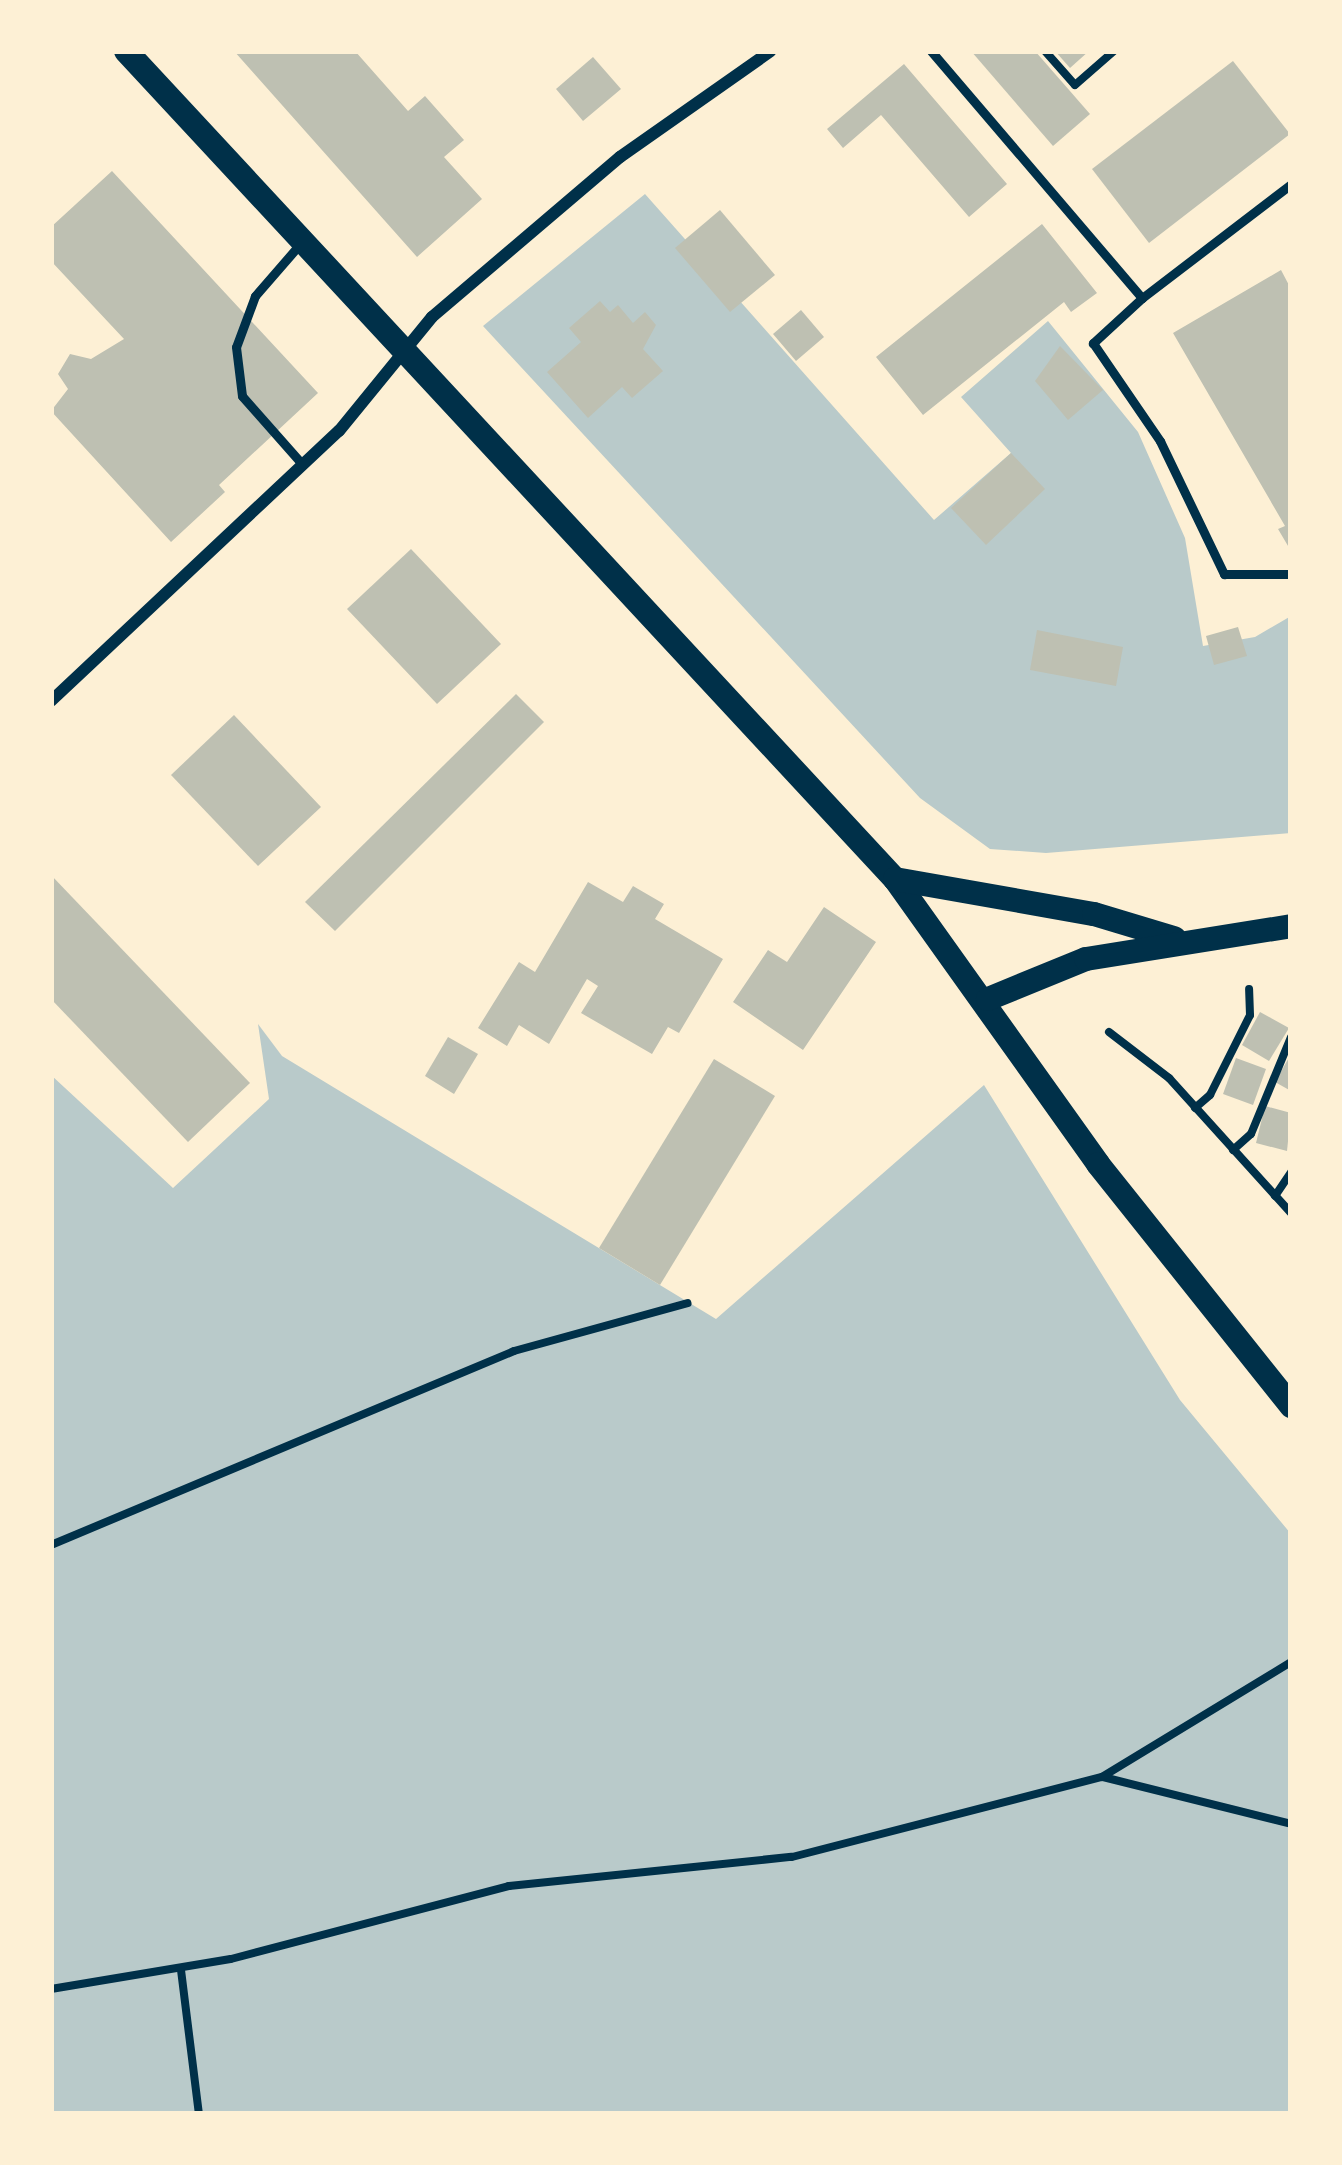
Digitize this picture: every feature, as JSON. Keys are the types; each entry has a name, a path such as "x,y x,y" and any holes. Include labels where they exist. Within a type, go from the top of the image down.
{"main road":[{"path":"126,51 399,351 895,879 988,999 1098,1164 1291,1406"},
{"path":"895,879 1094,914 1176,939"},
{"path":"988,999 1086,959 1176,939 1291,926"}],"street":[{"path":"51,701 356,413 399,351 620,157 771,51"}],"lane":[{"path":"931,51 1142,298"},
{"path":"1291,184 1142,298 1093,343 1160,441 1224,574 1291,574"},
{"path":"301,244 255,296 236,347 242,396 304,465"}],"path":[{"path":"1045,51 1075,85 1114,51"},
{"path":"1196,1108 1210,1095 1250,1015 1250,988"},
{"path":"1109,1032 1196,1108 1291,1214"},
{"path":"1233,1150 1251,1134 1291,1037"},
{"path":"1276,1196 1291,1172"},
{"path":"51,1545 514,1351 688,1303"},
{"path":"51,1989 181,1970 509,1886 791,1857 1102,1777 1291,1662"},
{"path":"1102,1777 1291,1824"},
{"path":"181,1970 200,2114"}],"shaded area":[{"path":"645,194 934,520 1011,453 961,397 1048,321 1138,432 1185,538 1203,646 1255,637 1291,616 1291,833 1046,853 990,849 920,798 483,326"},
{"path":"258,1024 282,1056 716,1319 984,1085 1180,1400 1291,1534 1291,2114 51,2114 51,1075 173,1188 269,1099"}],"building":[{"path":"234,51 355,51 408,111 425,96 464,140 444,157 482,199 417,257"},
{"path":"971,51 1035,51 1090,114 1053,146"},
{"path":"1055,51 1089,51 1070,68"},
{"path":"593,57 621,89 583,121 556,89"},
{"path":"1233,61 1290,134 1149,243 1092,169"},
{"path":"904,64 1007,184 969,217 881,115 843,148 827,129"},
{"path":"112,171 318,393 219,485 225,492 171,542 51,411 68,389 58,374 70,354 91,359 124,339 51,261 51,227"},
{"path":"720,210 775,275 730,312 675,248"},
{"path":"1042,224 1097,293 1071,312 1064,302 923,415 876,357"},
{"path":"1281,270 1291,289 1291,551 1278,529 1285,526 1173,333"},
{"path":"600,301 610,312 618,305 633,323 645,312 656,325 643,349 663,371 632,398 622,387 588,418 547,372 581,342 569,328"},
{"path":"801,310 824,337 796,361 773,334"},
{"path":"1060,346 1103,390 1068,420 1035,381"},
{"path":"1011,453 1045,489 986,545 951,508"},
{"path":"411,549 501,644 437,704 347,609"},
{"path":"1238,627 1247,656 1214,665 1206,636"},
{"path":"1037,630 1123,647 1116,686 1030,670"},
{"path":"516,694 544,722 335,931 305,902"},
{"path":"234,715 321,807 258,866 171,775"},
{"path":"51,875 250,1083 188,1142 51,999"},
{"path":"588,882 623,902 633,886 664,904 655,919 723,959 679,1033 668,1027 652,1054 581,1013 598,986 587,979 549,1044 519,1025 507,1046 478,1028 519,962 535,972"},
{"path":"824,907 876,942 803,1050 733,1002 768,950 787,962"},
{"path":"1260,1012 1289,1028 1269,1061 1242,1045"},
{"path":"448,1037 478,1054 454,1094 425,1076"},
{"path":"1291,1054 1291,1091 1275,1082"},
{"path":"1236,1058 1266,1069 1253,1105 1223,1094"},
{"path":"714,1059 775,1096 660,1285 599,1248"},
{"path":"1265,1106 1291,1113 1287,1151 1256,1143"}]}
